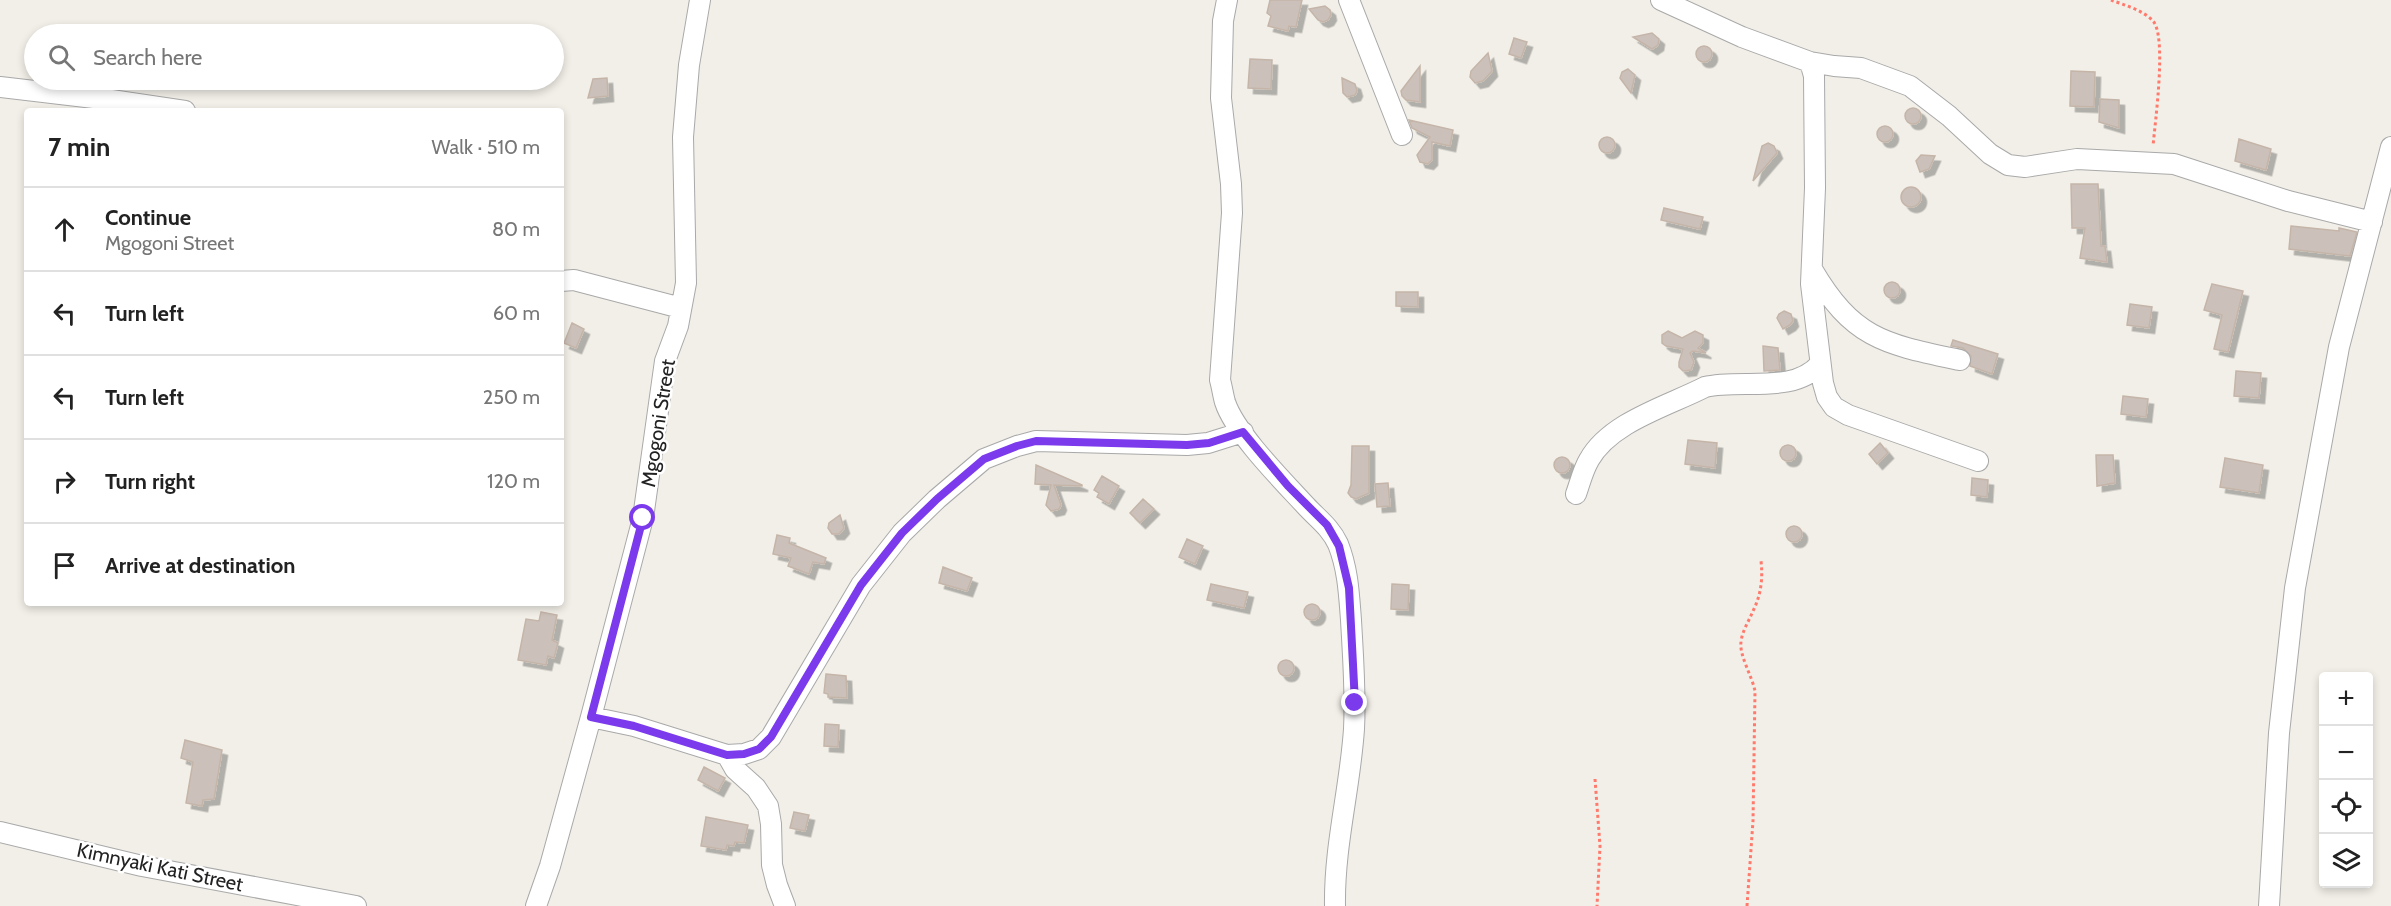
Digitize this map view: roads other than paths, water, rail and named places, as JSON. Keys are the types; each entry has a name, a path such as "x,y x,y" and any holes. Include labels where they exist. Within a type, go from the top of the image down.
{"street":[{"name":"Mgogoni Street","path":"536,906 550,866 643,518 665,361 678,326 686,283 683,137 689,65 700,0"},
{"path":"1227,0 1223,21 1221,98 1232,213 1220,380 1225,403 1243,432 1296,495 1327,525 1339,546 1349,588 1355,703 1337,860 1335,906"},
{"path":"1349,0 1402,135"},
{"path":"1661,0 1742,37 1810,62 1861,68 1910,86 1990,154 2008,165 2025,166 2077,159 2174,164 2288,201 2372,222"},
{"path":"1810,62 1814,76 1815,188 1810,267 1820,364 1827,397 1834,407 1848,415 1978,461"},
{"path":"0,87 24,90"},
{"path":"26,90 165,108"},
{"path":"2269,906 2279,733 2295,588 2339,347 2391,147"},
{"path":"1810,267 1834,303 1861,328 1883,341 1960,360"},
{"path":"564,281 574,280 681,308"},
{"path":"1576,494 1589,460 1605,438 1619,429 1705,387 1720,383 1789,382 1814,372 1820,364"},
{"path":"591,717 634,726 727,755 744,754 759,749 771,737 868,576 902,533 954,483 984,459 1036,441 1187,445 1209,443 1243,432"},
{"path":"727,755 735,769 756,788 768,806 772,865 785,906"},
{"name":"Kimnyaki Kati Street","path":"0,832 142,866 356,906"}]}
